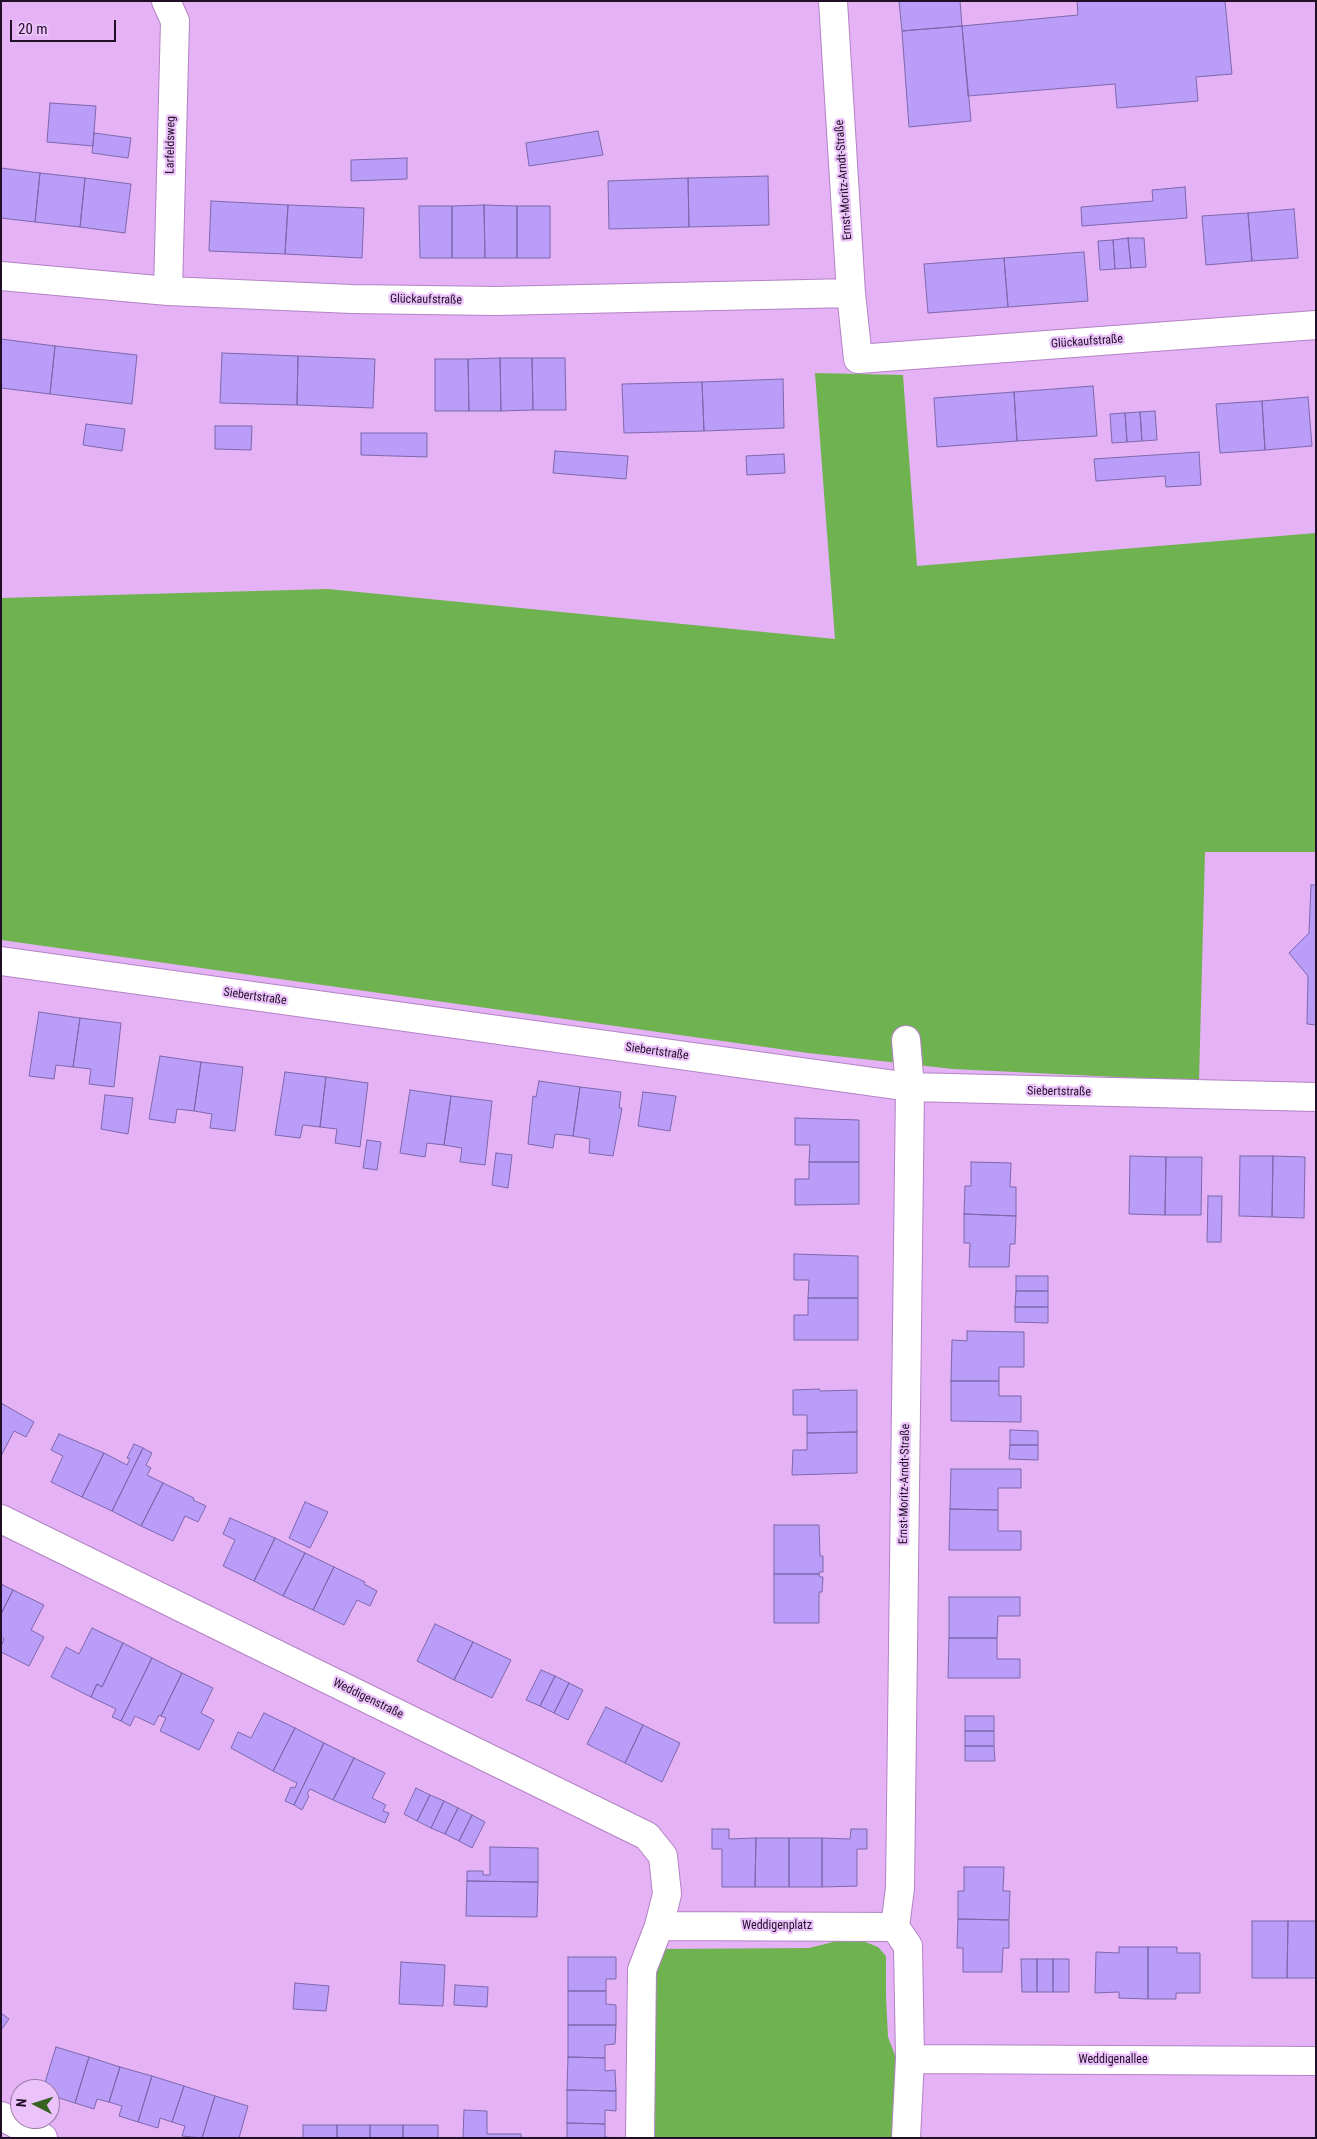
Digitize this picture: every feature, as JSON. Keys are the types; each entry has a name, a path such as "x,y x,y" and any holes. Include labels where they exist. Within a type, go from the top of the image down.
{"street":[{"name":"Larfeldsweg","path":"166,1 175,20 168,291"},
{"name":"Ernst-Moritz-Arndt-Straße","path":"834,1 851,294 858,359"},
{"name":"Glückaufstraße","path":"1,276 168,291 352,299 496,301 851,294"},
{"name":"Glückaufstraße","path":"858,359 1316,326"},
{"name":"Siebertstraße","path":"1,961 910,1087 1316,1097"},
{"name":"Ernst-Moritz-Arndt-Straße","path":"895,1927 900,1868 910,1087 906,1040"},
{"name":"Weddigenstraße","path":"1,1519 647,1836 664,1856 667,1894 658,1926"},
{"name":"Weddigenplatz","path":"658,1926 895,1927"},
{"path":"640,2138 642,1970 658,1926"},
{"path":"895,1927 908,1946 910,2059 906,2138"},
{"name":"Weddigenallee","path":"910,2059 1316,2061"},
{"path":"1,2116 43,2138"}],"green space":[{"path":"815,373 903,375 917,566 1316,533 1316,852 1205,852 1199,1081 953,1069 808,1053 1,940 1,598 328,589 835,639"},
{"path":"837,1941 863,1941 878,1947 886,1956 888,2037 900,2068 900,2112 892,2138 647,2138 650,1976 662,1949 809,1948"}],"building":[{"path":"899,1 960,1 962,26 902,31"},
{"path":"1077,1 1225,1 1232,74 1196,77 1198,101 1117,108 1115,84 968,96 962,26 1078,15"},
{"path":"962,26 971,121 909,127 902,31"},
{"path":"50,103 96,106 93,146 47,142"},
{"path":"598,131 603,155 529,166 526,143"},
{"path":"94,133 131,138 128,158 92,153"},
{"path":"407,158 407,179 351,181 351,160"},
{"path":"1,168 40,173 35,222 1,218"},
{"path":"40,173 85,178 80,227 35,222"},
{"path":"768,176 769,225 689,227 688,178"},
{"path":"85,178 131,184 125,233 80,227"},
{"path":"688,178 689,227 609,229 608,181"},
{"path":"1185,187 1187,218 1082,226 1081,207 1153,201 1152,190"},
{"path":"211,201 288,205 285,254 209,251"},
{"path":"288,205 364,208 362,258 285,254"},
{"path":"484,205 485,258 452,258 452,206"},
{"path":"484,205 517,206 517,258 485,258"},
{"path":"419,206 452,206 452,258 420,258"},
{"path":"517,206 550,206 550,258 517,258"},
{"path":"1294,209 1298,258 1252,261 1248,213"},
{"path":"1248,213 1252,261 1206,265 1202,216"},
{"path":"1128,238 1131,268 1115,269 1113,240"},
{"path":"1128,238 1144,238 1146,267 1131,268"},
{"path":"1113,240 1115,269 1100,270 1098,241"},
{"path":"1084,252 1088,301 1008,307 1004,258"},
{"path":"1004,258 1008,307 928,313 924,264"},
{"path":"1,339 55,346 50,394 1,388"},
{"path":"55,346 137,355 132,404 50,394"},
{"path":"222,353 298,356 297,405 220,403"},
{"path":"298,356 375,359 373,408 297,405"},
{"path":"500,358 501,411 469,411 468,359"},
{"path":"500,358 532,358 533,410 501,411"},
{"path":"532,358 565,358 566,410 533,410"},
{"path":"435,359 468,359 469,411 435,411"},
{"path":"783,379 784,428 704,431 702,382"},
{"path":"702,382 704,431 624,433 622,384"},
{"path":"1093,386 1097,436 1017,441 1014,392"},
{"path":"1014,392 1017,441 937,447 934,398"},
{"path":"1308,397 1312,446 1265,450 1262,401"},
{"path":"1262,401 1265,450 1220,453 1216,404"},
{"path":"1155,411 1157,440 1142,441 1140,412"},
{"path":"1140,412 1142,441 1127,442 1125,413"},
{"path":"1125,413 1127,442 1112,443 1110,414"},
{"path":"86,424 125,429 122,451 83,445"},
{"path":"215,426 252,426 251,450 215,449"},
{"path":"361,433 427,433 427,457 361,455"},
{"path":"555,451 628,456 626,479 553,473"},
{"path":"1199,452 1201,485 1166,487 1165,476 1096,481 1094,459"},
{"path":"784,454 785,473 747,475 746,456"},
{"path":"1311,885 1316,885 1316,1025 1307,1024 1308,976 1289,953 1309,933"},
{"path":"39,1012 80,1018 73,1067 56,1065 54,1079 29,1076"},
{"path":"80,1018 121,1023 114,1087 89,1084 91,1069 73,1067"},
{"path":"160,1056 201,1062 194,1111 177,1109 175,1123 149,1119"},
{"path":"201,1062 243,1067 235,1131 210,1128 212,1114 194,1111"},
{"path":"285,1072 326,1077 320,1127 303,1125 300,1138 275,1135"},
{"path":"326,1077 368,1083 360,1147 335,1143 337,1129 320,1127"},
{"path":"539,1081 580,1087 573,1136 555,1134 553,1148 528,1144 533,1096 536,1097"},
{"path":"580,1087 621,1092 619,1108 622,1108 613,1156 589,1153 590,1139 573,1136"},
{"path":"410,1090 451,1096 444,1145 427,1143 425,1157 400,1153"},
{"path":"643,1092 676,1096 670,1131 638,1126"},
{"path":"105,1095 133,1098 128,1134 101,1129"},
{"path":"451,1096 492,1101 485,1165 460,1162 462,1148 444,1145"},
{"path":"795,1118 859,1120 859,1162 809,1162 810,1145 795,1145"},
{"path":"367,1140 381,1142 377,1170 363,1168"},
{"path":"496,1153 512,1155 508,1188 492,1185"},
{"path":"1130,1156 1166,1157 1165,1215 1129,1214"},
{"path":"1240,1156 1273,1156 1272,1217 1239,1216"},
{"path":"1273,1156 1305,1157 1304,1218 1272,1217"},
{"path":"1166,1157 1202,1157 1201,1215 1165,1215"},
{"path":"809,1162 859,1162 859,1204 795,1205 795,1179 809,1179"},
{"path":"971,1162 1011,1163 1010,1187 1016,1187 1016,1216 964,1214 965,1186 971,1186"},
{"path":"1208,1196 1222,1196 1221,1242 1207,1242"},
{"path":"964,1214 1016,1216 1015,1244 1010,1244 1009,1267 969,1267 970,1243 964,1243"},
{"path":"794,1254 858,1256 858,1298 808,1298 809,1280 794,1280"},
{"path":"1016,1276 1048,1276 1048,1291 1016,1291"},
{"path":"1016,1291 1048,1291 1048,1307 1015,1307"},
{"path":"808,1298 858,1298 858,1340 794,1340 794,1315 808,1315"},
{"path":"1015,1307 1048,1307 1048,1323 1015,1322"},
{"path":"967,1331 1024,1332 1024,1367 999,1367 999,1381 951,1381 952,1340 967,1341"},
{"path":"951,1381 999,1381 999,1396 1021,1396 1021,1422 951,1421"},
{"path":"819,1389 820,1391 857,1390 857,1432 807,1433 807,1415 793,1415 793,1390"},
{"path":"1,1403 34,1422 26,1437 14,1431 1,1456"},
{"path":"1010,1430 1038,1431 1038,1445 1010,1445"},
{"path":"857,1432 857,1473 792,1475 793,1450 807,1450 807,1433"},
{"path":"59,1434 104,1453 82,1497 51,1482 63,1456 51,1450"},
{"path":"134,1444 143,1448 112,1511 82,1497 104,1453 127,1465 130,1459 127,1458"},
{"path":"1010,1445 1038,1445 1038,1460 1009,1459"},
{"path":"143,1448 152,1453 146,1465 151,1468 147,1475 163,1483 141,1526 112,1511"},
{"path":"951,1469 1021,1469 1021,1488 998,1488 998,1510 950,1509"},
{"path":"163,1483 206,1506 198,1522 185,1516 173,1541 141,1526"},
{"path":"305,1502 328,1512 310,1548 289,1538"},
{"path":"950,1509 998,1510 998,1531 1021,1531 1021,1550 949,1550"},
{"path":"230,1518 275,1538 254,1581 223,1566 235,1540 223,1534"},
{"path":"774,1525 819,1525 820,1556 823,1556 823,1572 819,1572 819,1574 774,1574"},
{"path":"275,1538 305,1553 283,1596 254,1581"},
{"path":"305,1553 334,1567 313,1610 283,1596"},
{"path":"334,1567 365,1582 364,1584 377,1591 370,1606 357,1600 344,1625 313,1610"},
{"path":"774,1574 819,1574 820,1577 823,1577 822,1592 819,1592 819,1623 774,1623"},
{"path":"1,1584 13,1590 1,1614"},
{"path":"13,1590 44,1605 31,1630 44,1637 29,1666 1,1652 4,1639 1,1637 1,1614"},
{"path":"949,1597 1020,1597 1020,1616 998,1616 997,1638 949,1638"},
{"path":"435,1624 473,1642 454,1680 417,1661"},
{"path":"92,1628 123,1643 102,1687 97,1684 91,1697 51,1677 66,1647 79,1654"},
{"path":"949,1638 997,1638 997,1659 1020,1659 1020,1678 948,1678"},
{"path":"473,1642 511,1660 492,1698 454,1680"},
{"path":"123,1643 152,1658 121,1721 112,1717 116,1709 91,1697 97,1684 102,1687"},
{"path":"152,1658 182,1673 161,1716 159,1715 154,1725 135,1716 130,1726 121,1721"},
{"path":"541,1670 555,1676 540,1706 526,1700"},
{"path":"182,1673 213,1688 201,1713 214,1720 199,1750 160,1731 166,1718 161,1716"},
{"path":"555,1676 569,1683 554,1713 540,1706"},
{"path":"569,1683 583,1690 568,1720 554,1713"},
{"path":"606,1707 643,1725 625,1763 587,1744"},
{"path":"264,1713 295,1728 273,1771 231,1748 238,1732 251,1738"},
{"path":"965,1716 994,1716 994,1731 965,1731"},
{"path":"643,1725 680,1743 662,1782 625,1763"},
{"path":"295,1728 324,1743 294,1805 285,1801 291,1787 295,1788 297,1783 273,1771"},
{"path":"965,1731 994,1731 994,1746 965,1746"},
{"path":"324,1743 354,1758 333,1800 310,1789 307,1794 309,1796 302,1810 294,1805"},
{"path":"965,1746 994,1746 995,1761 965,1761"},
{"path":"354,1758 385,1773 372,1798 386,1805 383,1811 389,1813 385,1823 333,1800"},
{"path":"416,1788 430,1795 417,1821 404,1814"},
{"path":"430,1795 444,1801 431,1828 417,1821"},
{"path":"444,1801 458,1808 445,1834 431,1828"},
{"path":"458,1808 472,1815 459,1841 445,1834"},
{"path":"472,1815 485,1822 472,1848 459,1841"},
{"path":"712,1829 729,1829 729,1839 756,1838 755,1887 722,1887 722,1849 712,1849"},
{"path":"851,1829 867,1829 867,1849 857,1849 857,1886 822,1887 822,1838 850,1839"},
{"path":"756,1838 789,1838 789,1887 755,1887"},
{"path":"789,1838 822,1838 822,1887 789,1887"},
{"path":"490,1847 538,1848 538,1882 467,1881 467,1871 483,1871 483,1875 490,1875"},
{"path":"964,1867 1004,1867 1003,1891 1010,1891 1009,1920 958,1919 958,1891 964,1891"},
{"path":"467,1881 538,1882 537,1917 466,1916"},
{"path":"958,1919 1009,1920 1009,1948 1003,1948 1002,1972 963,1972 963,1948 957,1948"},
{"path":"1252,1921 1288,1921 1287,1978 1252,1978"},
{"path":"1288,1921 1316,1921 1316,1978 1287,1978"},
{"path":"1119,1947 1148,1947 1148,1999 1119,1998 1119,1992 1095,1993 1096,1952 1119,1953"},
{"path":"1148,1947 1177,1947 1177,1953 1200,1953 1200,1993 1176,1993 1176,1999 1148,1999"},
{"path":"568,1957 616,1957 616,1979 606,1979 606,1991 568,1991"},
{"path":"1021,1959 1037,1959 1037,1992 1022,1992"},
{"path":"1037,1959 1053,1959 1053,1992 1037,1992"},
{"path":"1053,1959 1069,1959 1069,1992 1053,1992"},
{"path":"401,1962 445,1965 443,2006 399,2004"},
{"path":"295,1983 329,1986 326,2011 293,2009"},
{"path":"455,1985 488,1987 487,2007 454,2005"},
{"path":"568,1991 606,1991 606,2004 616,2005 616,2025 568,2025"},
{"path":"1,2013 9,2019 1,2030"},
{"path":"568,2025 616,2025 615,2044 605,2045 605,2058 568,2057"},
{"path":"56,2047 89,2057 75,2103 60,2098 60,2079 46,2079"},
{"path":"89,2057 120,2067 109,2102 97,2099 94,2109 75,2103"},
{"path":"568,2057 605,2058 605,2071 615,2070 616,2091 567,2090"},
{"path":"120,2067 152,2076 138,2122 119,2116 122,2106 109,2102"},
{"path":"152,2076 184,2086 172,2122 160,2118 158,2128 138,2122"},
{"path":"184,2086 215,2096 202,2138 182,2136 185,2126 172,2122"},
{"path":"567,2090 616,2091 616,2111 605,2110 605,2124 567,2123"},
{"path":"215,2096 248,2106 239,2138 202,2138"},
{"path":"464,2110 487,2111 487,2134 521,2134 521,2138 463,2138"},
{"path":"567,2123 605,2124 605,2137 615,2138 567,2138"},
{"path":"303,2125 337,2125 337,2138 303,2138"},
{"path":"337,2125 370,2125 370,2138 337,2138"},
{"path":"370,2125 403,2125 403,2138 370,2138"},
{"path":"403,2125 438,2125 438,2138 403,2138"}]}
